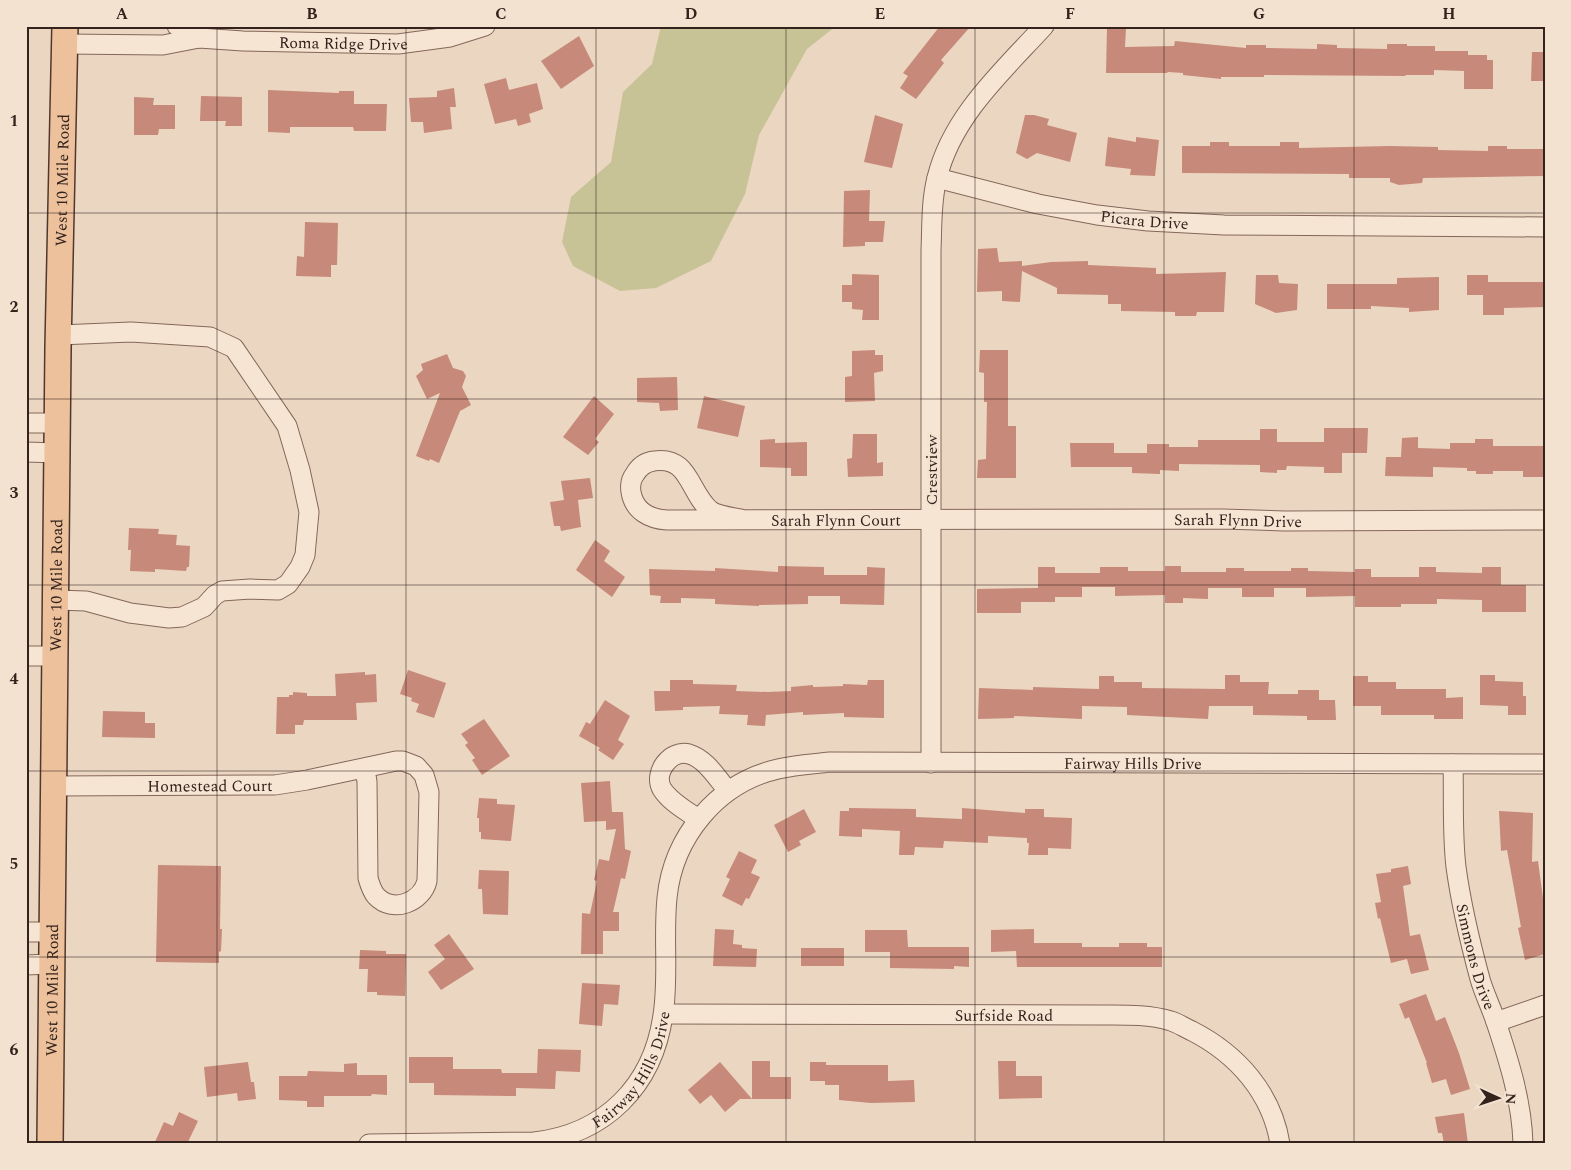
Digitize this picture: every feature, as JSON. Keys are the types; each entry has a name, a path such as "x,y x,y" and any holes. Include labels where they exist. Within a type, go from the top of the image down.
{"main road":[{"name":"West 10 Mile Road","path":"50,1144 59,335 65,35"}],"street":[{"name":"Roma Ridge Drive","path":"178,26 199,38"},
{"name":"Roma Ridge Drive","path":"65,35 104,43 163,45 199,38 243,41 398,44 450,37 485,26"},
{"path":"937,178 952,138 975,102 1044,26"},
{"name":"Picara Drive","path":"937,178 1038,204 1148,222 1224,226 1545,227"},
{"name":"Crestview","path":"931,764 931,251 933,198 937,178"},
{"path":"56,600 86,600 130,613 169,618 182,617 204,607 215,595 222,591 278,590 288,584 300,567 305,555 309,512 300,470 287,426 234,348 210,337 131,332 59,335"},
{"path":"26,423 58,423"},
{"path":"26,452 58,453"},
{"name":"Sarah Flynn Court","path":"741,519 712,512 699,499 684,471 663,460 651,462 640,467 634,475 630,487 632,500 638,509 647,516 657,520 931,521"},
{"name":"Sarah Flynn Drive","path":"931,521 1223,519 1284,521 1545,520"},
{"path":"26,656 55,656"},
{"path":"698,819 670,798 662,789 659,777 671,757 677,754 688,754 701,760 728,791"},
{"name":"Homestead Court","path":"54,786 275,785 308,780 365,768 403,761 410,763 420,769 428,784 427,881 425,889 420,895 413,901 404,904 396,905 382,900 376,896 370,887 368,878 367,782 365,768"},
{"name":"Fairway Hills Drive","path":"369,1144 534,1142 577,1132 606,1115 631,1091 648,1065 655,1048 664,1014 667,896 672,872 681,847 698,819 728,791 776,769 830,762 931,764 1545,764"},
{"name":"Simmons Drive","path":"1453,764 1454,832 1456,865 1461,897 1480,980 1496,1022 1516,1085 1523,1123 1524,1144"},
{"path":"26,932 53,932"},
{"path":"26,964 52,964"},
{"path":"1496,1022 1545,1005"},
{"name":"Surfside Road","path":"664,1014 1099,1015 1141,1016 1171,1021 1212,1043 1228,1054 1246,1071 1261,1091 1272,1112 1280,1144"}],"shaded area":[{"path":"661,26 836,26 807,49 759,135 745,194 711,261 656,288 620,291 573,266 562,242 571,197 611,162 623,92 652,64"}],"building":[{"path":"940,26 971,26 941,60 944,63 916,99 900,88 908,76 903,73"},
{"path":"1107,28 1126,28 1125,47 1174,46 1175,41 1246,48 1246,45 1266,45 1266,48 1317,49 1317,44 1337,45 1337,48 1387,49 1387,44 1407,44 1407,46 1435,46 1435,51 1468,51 1468,55 1487,55 1487,60 1493,60 1493,89 1464,89 1464,71 1434,70 1434,75 1405,76 1264,75 1264,77 1221,77 1221,79 1168,72 1106,73"},
{"path":"579,36 594,66 561,89 541,61"},
{"path":"1532,52 1545,52 1545,81 1531,81"},
{"path":"506,78 509,90 537,83 543,109 529,114 531,122 518,126 516,119 495,124 484,84"},
{"path":"454,88 456,107 450,107 452,129 424,133 423,122 411,122 409,98 437,97 437,91"},
{"path":"268,90 339,93 339,91 354,91 354,104 387,104 386,131 354,131 353,127 290,127 290,133 268,132"},
{"path":"201,96 242,97 242,126 225,126 226,121 200,121"},
{"path":"134,97 154,98 153,105 175,105 175,129 159,129 158,135 134,135"},
{"path":"875,115 903,124 892,168 864,162"},
{"path":"1025,115 1049,119 1047,125 1077,133 1070,162 1037,153 1027,159 1016,153"},
{"path":"1108,137 1136,142 1136,137 1159,140 1155,176 1130,175 1131,169 1105,166"},
{"path":"1210,142 1229,142 1229,146 1280,146 1280,142 1299,142 1299,148 1390,146 1438,147 1438,150 1488,151 1488,146 1507,146 1507,149 1545,149 1545,176 1423,178 1422,183 1399,185 1390,182 1390,178 1349,178 1349,174 1182,173 1182,146 1210,146"},
{"path":"870,190 869,221 885,221 883,242 865,242 865,246 843,247 844,191"},
{"path":"305,222 338,223 337,265 331,265 331,277 296,276 297,256 304,257"},
{"path":"997,248 999,262 1022,261 1022,266 1051,262 1088,261 1088,265 1156,268 1156,274 1226,272 1224,312 1197,312 1196,316 1175,316 1175,312 1121,311 1121,304 1108,304 1108,295 1057,294 1057,288 1022,271 1020,302 1002,301 1002,291 977,292 978,249"},
{"path":"852,274 879,275 879,320 862,320 863,310 852,309 852,302 842,302 842,285 852,285"},
{"path":"1256,275 1278,275 1279,283 1298,284 1297,310 1276,313 1255,304"},
{"path":"1467,275 1488,275 1488,282 1545,282 1545,307 1504,308 1504,315 1483,315 1483,295 1467,295"},
{"path":"1439,277 1439,310 1409,312 1409,308 1371,306 1371,309 1327,309 1327,284 1397,284 1397,278"},
{"path":"875,350 875,355 883,355 883,371 874,373 875,401 845,402 845,377 852,376 852,351"},
{"path":"980,350 1008,350 1008,426 1016,426 1016,478 977,478 978,460 986,459 987,402 984,402 984,373 979,372"},
{"path":"447,354 453,368 463,371 466,376 462,387 471,405 460,411 439,463 416,456 440,393 427,399 416,376 423,370 421,364"},
{"path":"677,377 678,410 660,411 659,403 637,402 637,378"},
{"path":"594,396 614,414 595,439 599,442 588,455 563,437"},
{"path":"704,396 745,406 738,437 697,428"},
{"path":"1324,428 1368,428 1367,453 1342,453 1342,473 1324,473 1324,467 1287,466 1286,470 1277,470 1277,473 1260,472 1260,465 1179,464 1179,471 1160,470 1160,474 1132,473 1132,467 1071,467 1070,443 1114,443 1114,453 1147,453 1147,444 1169,444 1169,447 1198,447 1198,440 1260,440 1260,429 1277,429 1277,442 1324,442"},
{"path":"853,434 877,434 877,463 883,462 883,476 848,477 847,459 852,458"},
{"path":"1418,437 1418,448 1450,449 1450,443 1475,443 1475,439 1493,439 1493,446 1545,446 1545,477 1523,477 1523,471 1493,471 1493,474 1476,474 1476,471 1467,471 1467,468 1433,467 1433,477 1385,476 1386,457 1401,457 1402,438"},
{"path":"775,439 775,443 807,442 807,476 791,476 791,468 760,467 760,440"},
{"path":"590,478 593,498 578,500 581,527 561,531 560,526 554,526 550,502 564,500 561,481"},
{"path":"129,528 159,529 158,534 177,535 176,545 190,546 189,567 187,567 186,571 155,569 155,572 130,571 131,550 128,550"},
{"path":"595,540 610,551 604,561 625,577 612,597 576,570"},
{"path":"778,566 824,567 824,575 867,575 867,567 885,568 884,605 840,604 840,596 808,596 808,604 759,606 715,604 715,599 681,598 681,603 660,603 661,596 650,595 649,569 715,571 715,568 778,572"},
{"path":"1165,566 1181,566 1181,572 1226,572 1226,568 1244,568 1244,571 1291,571 1291,568 1308,568 1308,571 1355,572 1355,569 1371,569 1371,577 1419,577 1419,567 1436,567 1436,572 1482,573 1482,567 1501,567 1501,585 1526,585 1526,612 1482,612 1482,600 1437,599 1437,604 1401,604 1401,607 1355,607 1355,596 1306,597 1306,588 1274,588 1274,597 1242,597 1242,588 1208,588 1208,599 1183,598 1183,603 1165,603 1165,595 1115,596 1115,587 1082,587 1082,597 1055,597 1055,602 1021,602 1021,613 977,613 977,589 1038,588 1038,567 1055,567 1055,573 1100,573 1100,567 1128,567 1128,571 1165,571"},
{"path":"408,670 446,683 434,718 416,712 419,704 411,701 412,698 400,694"},
{"path":"365,672 365,675 376,674 377,702 356,703 357,720 304,720 303,725 295,725 295,734 276,734 277,697 289,697 289,695 293,695 293,692 307,693 307,696 336,696 335,674"},
{"path":"1225,675 1240,675 1240,682 1269,682 1268,694 1298,694 1298,690 1319,690 1319,700 1335,700 1336,720 1307,720 1307,716 1253,715 1253,706 1209,706 1208,719 1127,715 1127,707 1082,706 1082,719 1014,716 1014,718 978,719 979,688 1033,690 1033,687 1099,689 1099,676 1114,676 1114,682 1142,682 1142,688 1225,689"},
{"path":"1480,675 1495,675 1495,681 1523,682 1523,696 1526,696 1526,715 1508,715 1508,706 1480,705"},
{"path":"1353,676 1368,676 1368,682 1396,682 1396,689 1446,689 1446,698 1463,697 1463,719 1434,719 1434,715 1381,715 1381,706 1353,706"},
{"path":"670,680 693,680 693,684 737,685 736,691 768,692 791,691 791,687 813,685 813,687 843,686 843,684 867,685 868,680 884,680 884,718 844,717 844,713 803,715 803,712 766,715 765,726 747,725 748,715 719,714 720,706 683,707 683,710 655,711 654,691 670,691"},
{"path":"605,700 630,716 618,740 624,744 613,760 598,750 600,748 579,736 586,722 590,724"},
{"path":"103,711 145,712 145,723 155,723 155,738 102,737"},
{"path":"484,719 510,756 482,775 472,760 475,758 465,745 468,743 461,734"},
{"path":"610,781 612,812 623,812 625,849 631,851 625,879 621,878 613,912 619,912 619,931 603,931 603,954 581,954 582,913 590,914 597,881 594,880 599,859 609,861 616,829 606,830 606,821 584,822 581,783"},
{"path":"479,798 497,799 497,804 515,805 511,841 481,839 479,818 477,818"},
{"path":"849,808 916,809 916,817 962,819 962,808 1025,813 1025,809 1044,809 1044,817 1072,818 1071,849 1048,848 1048,855 1028,855 1029,843 1027,843 1027,838 988,836 988,843 944,841 943,848 915,847 914,855 899,855 900,831 862,829 862,837 839,836 840,811 849,811"},
{"path":"804,809 816,832 799,841 801,845 788,852 774,825"},
{"path":"1499,811 1533,813 1532,862 1538,861 1545,913 1545,954 1525,960 1518,928 1521,927 1507,850 1501,851"},
{"path":"739,851 757,860 751,873 760,877 749,899 746,898 742,906 722,896 730,879 726,877"},
{"path":"158,865 221,866 220,929 222,929 219,963 156,962"},
{"path":"1408,866 1411,884 1403,886 1410,936 1420,934 1429,970 1411,974 1407,959 1391,963 1375,903 1381,902 1376,874 1391,872 1391,869"},
{"path":"479,870 509,871 508,915 483,914 482,889 478,889"},
{"path":"715,929 734,930 733,944 742,945 742,948 757,949 756,967 713,966"},
{"path":"1034,929 1034,943 1082,943 1082,947 1119,947 1119,943 1147,943 1147,947 1162,947 1162,967 1017,967 1016,951 991,952 991,930"},
{"path":"865,930 907,930 908,947 969,947 969,967 954,966 954,969 890,968 890,952 865,952"},
{"path":"449,934 474,969 441,990 428,972 445,959 434,945"},
{"path":"801,948 844,948 844,966 801,966"},
{"path":"360,950 386,951 386,954 406,954 405,996 377,995 377,992 367,992 368,969 359,969"},
{"path":"582,983 620,985 618,1005 604,1004 602,1026 579,1024"},
{"path":"1426,994 1436,1021 1445,1017 1470,1089 1451,1095 1446,1079 1432,1083 1427,1063 1409,1017 1405,1019 1399,1004"},
{"path":"538,1049 581,1050 580,1072 556,1071 555,1089 516,1088 516,1096 434,1095 434,1083 409,1083 409,1057 453,1057 453,1069 501,1069 502,1073 537,1073"},
{"path":"752,1061 770,1061 770,1077 791,1077 791,1099 752,1099"},
{"path":"998,1061 1016,1061 1016,1076 1042,1076 1042,1098 999,1099"},
{"path":"248,1062 251,1082 254,1082 256,1099 238,1101 237,1093 207,1097 204,1067"},
{"path":"720,1062 752,1099 740,1099 725,1112 711,1095 700,1104 688,1090"},
{"path":"810,1062 826,1062 826,1065 888,1065 888,1081 914,1080 915,1102 871,1103 839,1100 839,1085 825,1085 825,1081 810,1081"},
{"path":"357,1063 357,1075 387,1075 387,1095 324,1096 324,1107 307,1107 307,1101 279,1100 279,1076 307,1076 308,1071 344,1072 344,1064"},
{"path":"179,1112 198,1121 187,1144 154,1144 164,1122 173,1126"},
{"path":"1464,1113 1468,1144 1444,1144 1442,1133 1438,1133 1435,1117"}]}
